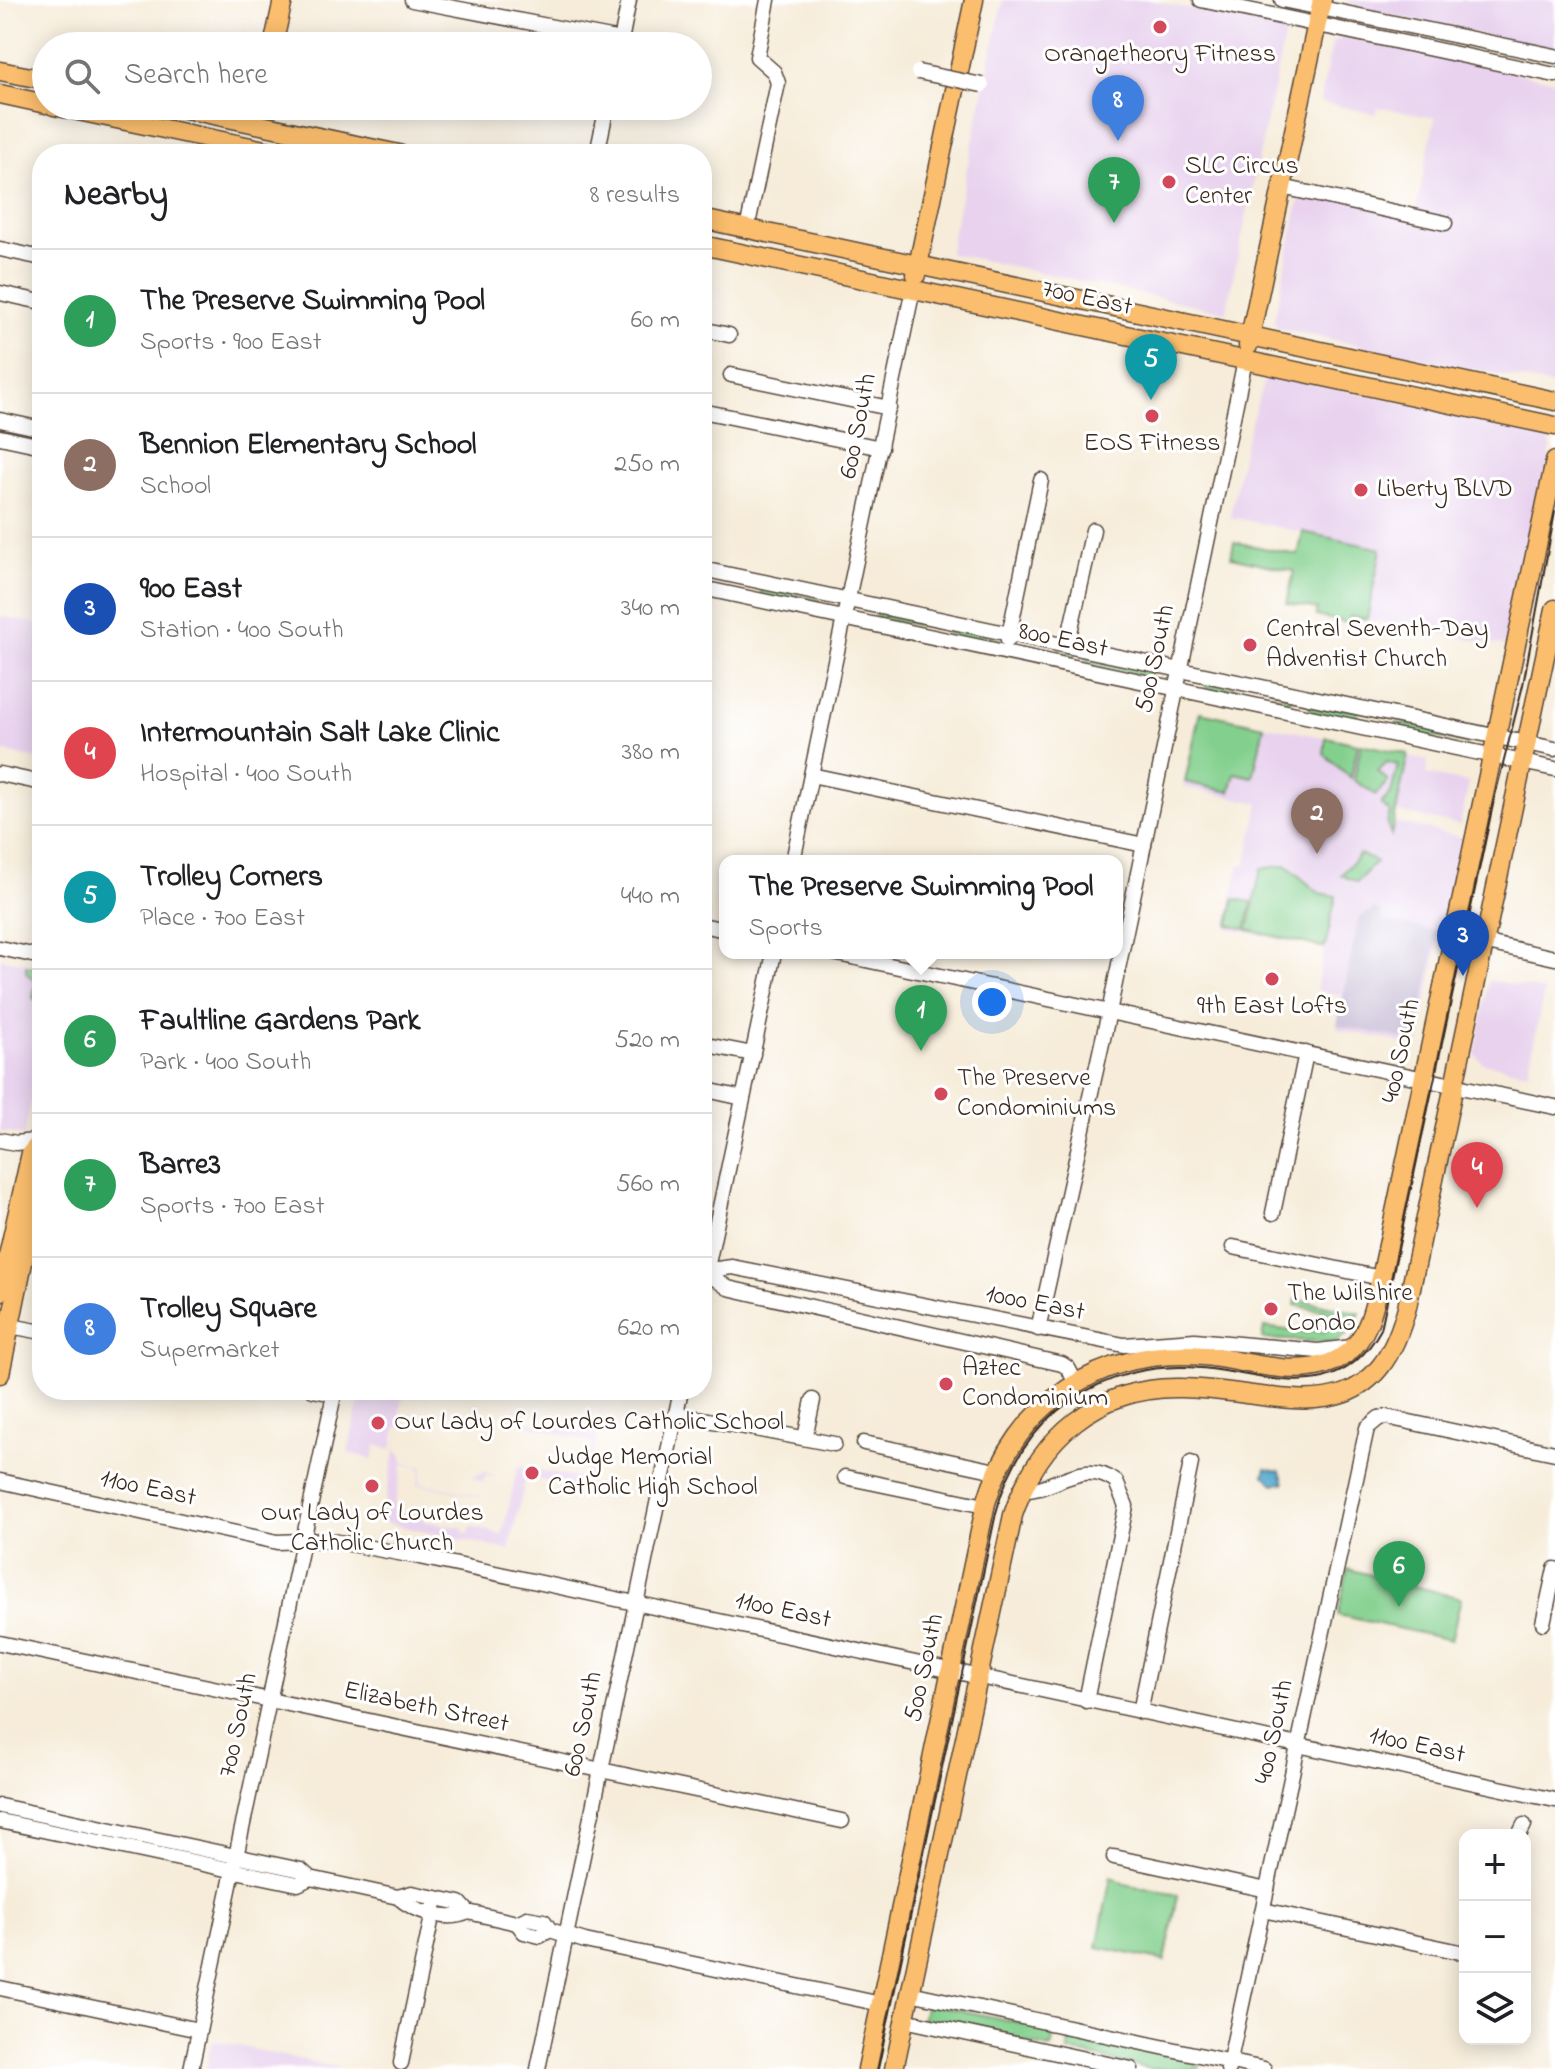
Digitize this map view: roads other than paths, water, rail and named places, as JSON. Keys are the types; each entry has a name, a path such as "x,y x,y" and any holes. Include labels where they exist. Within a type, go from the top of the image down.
{"main road":[{"path":"276,32 283,0"},
{"name":"600 South","path":"913,289 974,0"},
{"name":"500 South","path":"1245,360 1319,11"},
{"path":"0,71 32,77"},
{"path":"0,94 32,101"},
{"path":"116,120 221,144"},
{"path":"253,144 258,120"},
{"path":"277,120 363,144"},
{"name":"700 East","path":"712,221 1555,401"},
{"path":"712,230 747,229"},
{"name":"700 East","path":"712,247 1555,426"},
{"name":"400 South","path":"1357,1344 1367,1328 1381,1278 1555,461"},
{"path":"1453,1085 1555,609"},
{"name":"500 South","path":"894,2069 1021,1490 1043,1451 1083,1416 1120,1399 1162,1389 1201,1389 1305,1402 1345,1393 1380,1367 1395,1342 1407,1307 1453,1085"},
{"path":"0,1292 32,1152"},
{"path":"0,1374 5,1325 32,1212"},
{"name":"500 South","path":"867,2069 985,1506 996,1471 1022,1427 1076,1383 1098,1372 1148,1358 1204,1356 1284,1368 1312,1368 1345,1355 1357,1344"}],"street":[{"path":"412,0 567,32"},
{"path":"622,32 629,0"},
{"path":"747,229 778,83 774,72 759,62 757,53 768,0"},
{"path":"1201,0 1319,11 1414,26 1483,41 1554,67"},
{"path":"1282,0 1410,44 1479,58 1554,67"},
{"path":"1410,44 1414,26"},
{"path":"1479,58 1483,41"},
{"path":"914,71 982,85"},
{"path":"599,144 604,120"},
{"path":"1282,187 1445,223"},
{"path":"0,249 32,256"},
{"name":"600 South","path":"794,855 913,289"},
{"path":"0,293 32,300"},
{"path":"712,331 729,335"},
{"name":"500 South","path":"1123,945 1245,360"},
{"path":"731,375 889,408"},
{"path":"712,413 881,448"},
{"path":"0,420 32,427"},
{"path":"0,437 32,444"},
{"path":"1005,653 1041,480"},
{"path":"1077,668 1074,648 1093,530"},
{"name":"800 East","path":"712,571 1497,737 1555,769"},
{"path":"753,598 757,580"},
{"name":"800 East","path":"712,590 1493,756 1555,749"},
{"path":"938,638 942,620"},
{"path":"1298,715 1301,696"},
{"path":"1385,733 1389,714"},
{"path":"0,774 32,781"},
{"path":"811,775 1144,845"},
{"path":"1483,942 1555,958"},
{"path":"0,948 32,955"},
{"path":"712,1236 773,959"},
{"path":"861,959 1555,1107"},
{"name":"500 South","path":"1038,1329 1120,959"},
{"path":"712,1046 753,1054"},
{"path":"1273,1213 1306,1053"},
{"path":"712,1091 743,1098"},
{"path":"0,1140 16,1143 32,1141"},
{"path":"1233,1247 1381,1278"},
{"name":"1000 East","path":"712,1270 732,1267 1124,1345 1195,1340 1337,1351 1357,1344"},
{"name":"1000 East","path":"712,1277 728,1288 1062,1364 1068,1368 1076,1383"},
{"path":"5,1325 32,1330"},
{"name":"700 South","path":"191,2069 332,1400"},
{"name":"600 South","path":"538,2069 679,1400"},
{"path":"805,1438 813,1400"},
{"path":"676,1414 834,1444"},
{"name":"400 South","path":"1229,2065 1364,1435 1372,1422 1386,1417 1555,1453"},
{"path":"864,1443 996,1471"},
{"path":"1140,1712 1191,1463"},
{"path":"1021,1490 1038,1491 1072,1474 1098,1475 1116,1482 1126,1506 1086,1701"},
{"path":"845,1477 985,1506"},
{"name":"1100 East","path":"0,1481 277,1542 328,1540 379,1549 1555,1800"},
{"path":"1543,1623 1555,1569"},
{"name":"Elizabeth Street","path":"0,1643 842,1821"},
{"path":"0,1806 234,1863"},
{"path":"0,1821 234,1863 301,1870 310,1878 398,1897 409,1907 435,1905 457,1918 468,1912 517,1923 524,1932 540,1936 550,1930 881,2004"},
{"path":"1114,1857 1267,1890"},
{"path":"401,2063 435,1905"},
{"path":"1263,1910 1459,1952"},
{"path":"0,1988 199,2030"},
{"path":"910,1993 1229,2065 1264,2069"},
{"path":"904,2020 1131,2069"}],"water":[{"path":"1266,1468 1280,1471 1284,1483 1274,1484 1264,1475"}],"tram line":[{"path":"878,2069 996,1513 1007,1479 1024,1449 1045,1423 1070,1401 1130,1373 1165,1368 1201,1368 1277,1380 1323,1378 1342,1371 1357,1360 1381,1329 1494,800 1523,685 1555,512"}],"place":[{"name":"Orangetheory Fitness","path":"1160,27"},
{"name":"Trolley Square","path":"1118,141"},
{"name":"SLC Circus Center","path":"1169,182"},
{"name":"Barre3","path":"1114,223"},
{"name":"Trolley Corners","path":"1151,400"},
{"name":"EOS Fitness","path":"1152,416"},
{"name":"Liberty BLVD","path":"1361,490"},
{"name":"Central Seventh-Day Adventist Church","path":"1250,645"},
{"name":"Bennion Elementary School","path":"1317,854"},
{"name":"900 East","path":"1463,976"},
{"name":"9th East Lofts","path":"1272,979"},
{"name":"The Preserve Swimming Pool","path":"921,1051"},
{"name":"The Preserve Condominiums","path":"941,1094"},
{"name":"Intermountain Salt Lake Clinic","path":"1477,1208"},
{"name":"The Wilshire Condo","path":"1271,1309"},
{"name":"Aztec Condominium","path":"946,1384"},
{"name":"Our Lady of Lourdes Catholic School","path":"378,1423"},
{"name":"Judge Memorial Catholic High School","path":"532,1473"},
{"name":"Our Lady of Lourdes Catholic Church","path":"372,1486"},
{"name":"Faultline Gardens Park","path":"1399,1607"}]}
